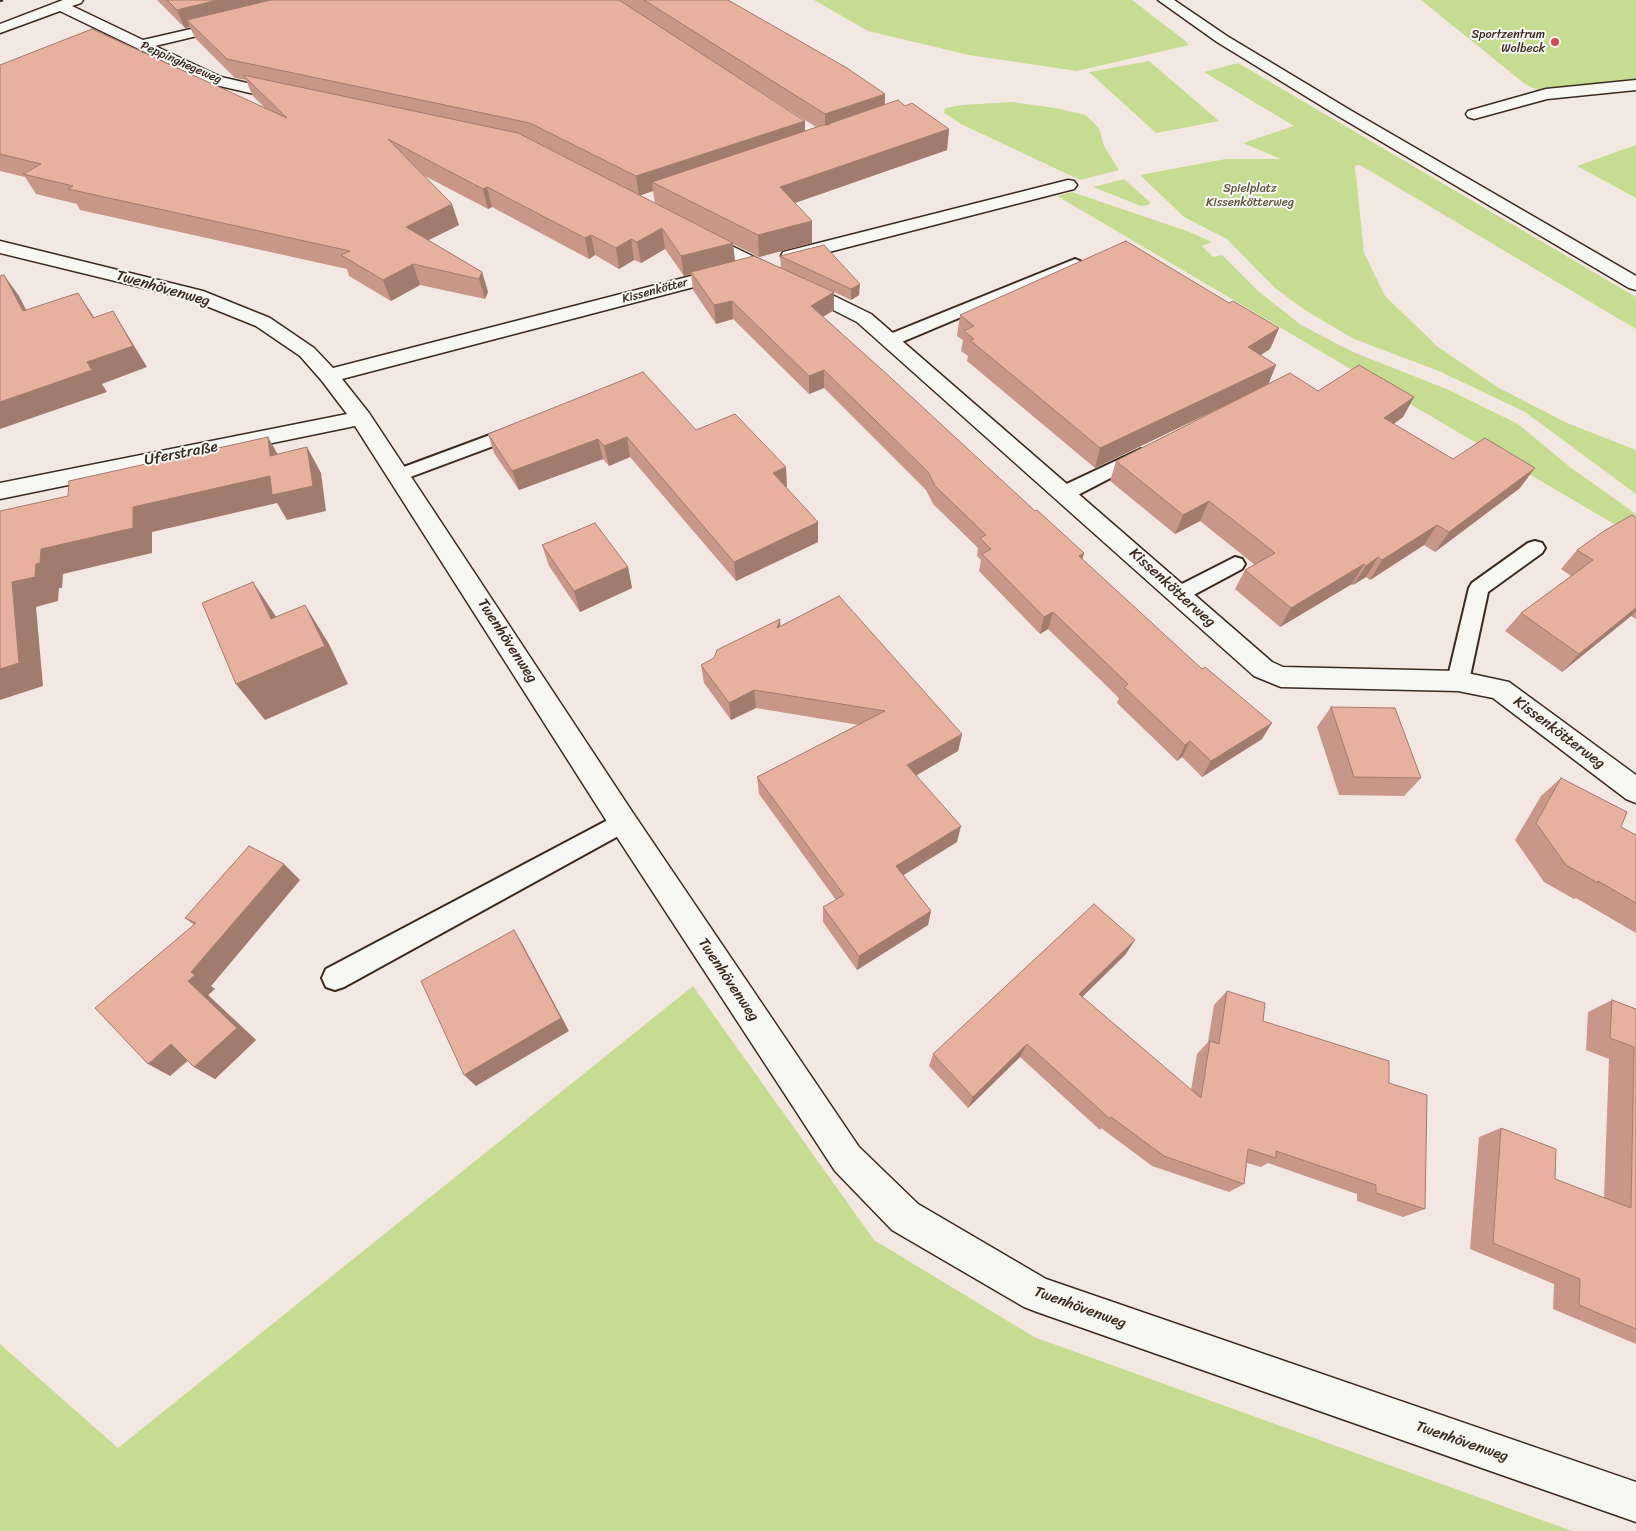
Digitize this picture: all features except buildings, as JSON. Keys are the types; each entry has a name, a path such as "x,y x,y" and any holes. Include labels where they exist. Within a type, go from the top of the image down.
{"street":[{"path":"0,28 78,0"},
{"path":"1165,0 1222,38 1352,118 1636,284"},
{"name":"Peppinghegeweg","path":"60,6 216,81 304,100"},
{"path":"141,45 244,20"},
{"path":"1474,114 1546,94 1636,85"},
{"name":"Kissenkötter","path":"329,376 1068,185"},
{"path":"687,229 756,265"},
{"name":"Twenhövenweg","path":"0,247 196,295 263,322 307,352 329,376 361,418 623,822 848,1159 905,1217 1037,1294 1636,1502"},
{"name":"Kissenkötterweg","path":"756,265 840,304 864,318 1263,669 1281,677 1458,681 1500,689 1636,791"},
{"name":"Uferstraße","path":"0,491 361,418"}],"lane":[{"path":"891,340 1075,264"},
{"path":"399,475 528,427"},
{"path":"1065,493 1160,446"},
{"path":"1458,681 1479,588 1535,548"},
{"path":"1179,594 1235,564"},
{"path":"335,978 623,822"}],"green space":[{"path":"814,0 1132,0 1189,45 1077,71 969,55 868,31"},
{"name":"Sportzentrum Wolbeck","path":"1421,0 1636,0 1636,85 1546,94 1525,84"},
{"path":"1149,61 1219,121 1156,133 1089,72"},
{"name":"Spielplatz Kissenkötterweg","path":"1238,63 1636,297 1636,329 1360,165 1355,166 1364,253 1385,296 1438,347 1499,388 1567,423 1636,450 1636,494 1525,412 1439,371 1354,339 1305,310 1275,288 1227,239 1184,217 1140,175 1226,159 1281,159 1243,143 1294,126 1204,72"},
{"path":"1012,102 1055,108 1086,115 1099,128 1104,146 1119,170 1080,180 961,124 944,113 945,108 962,105"},
{"path":"1636,145 1636,198 1577,166"},
{"path":"1124,179 1150,202 1149,205 1141,206 1093,187"},
{"path":"1072,192 1187,231 1212,242 1202,246 1213,257 1222,255 1257,290 1301,325 1353,352 1449,390 1518,424 1570,467 1636,514 1636,537 1057,196"},
{"path":"693,986 874,1240 1034,1337 1572,1531 0,1531 0,1344 118,1448"}],"place":[{"name":"Sportzentrum Wolbeck","path":"1555,42"}]}
